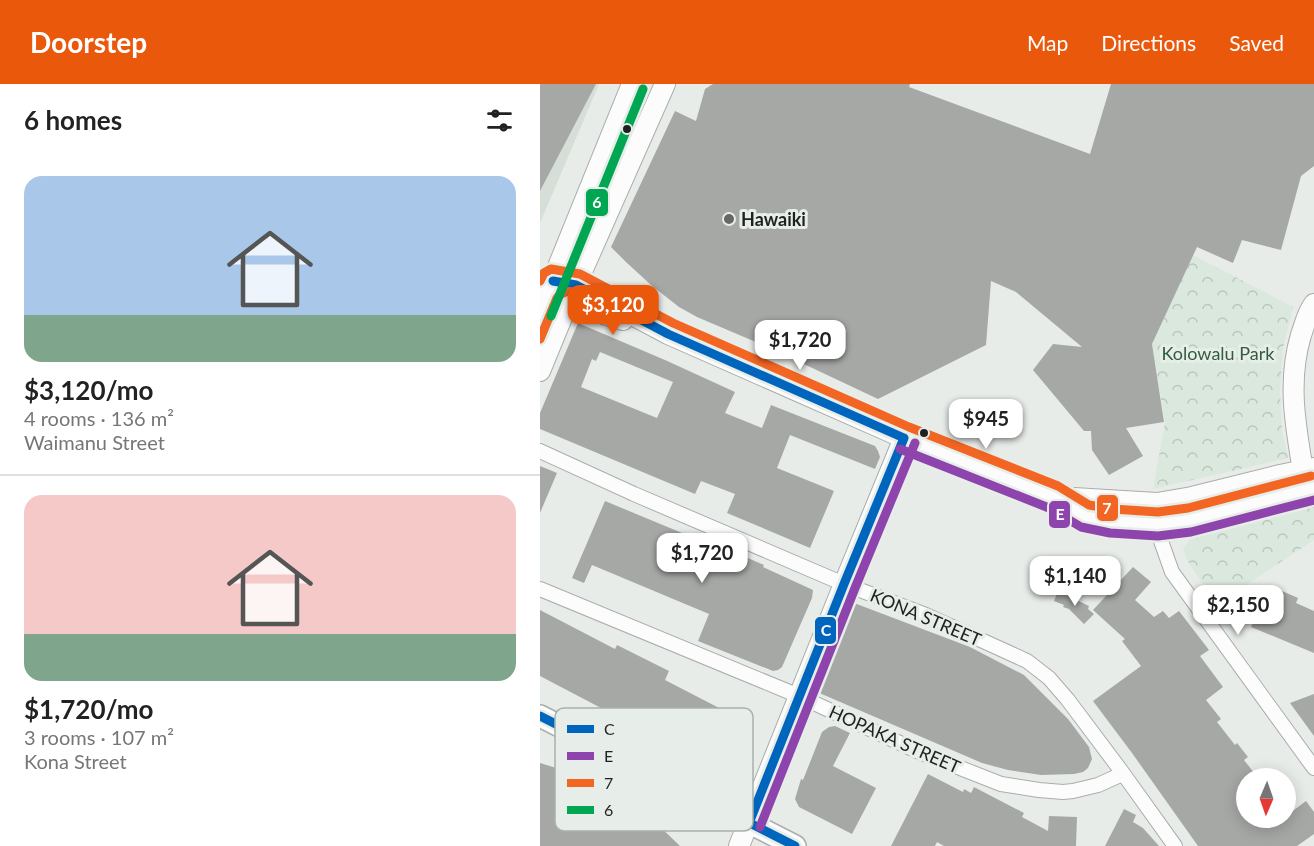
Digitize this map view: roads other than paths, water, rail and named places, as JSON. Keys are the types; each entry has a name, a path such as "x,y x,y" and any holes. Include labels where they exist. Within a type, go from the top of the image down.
{"main road":[{"path":"540,716 555,724"},
{"path":"753,825 795,846"}],"street":[{"path":"540,311 632,84"},
{"path":"540,371 665,84"},
{"path":"553,281 576,285 668,334 904,438 1053,497 1085,516 1111,521 1158,524 1190,520 1309,479"},
{"path":"553,281 568,303 668,334"},
{"path":"1309,479 1294,412 1294,375 1297,349 1307,317 1314,304"},
{"path":"753,813 904,438"},
{"name":"KONA STREET","path":"540,451 844,584 926,615 1027,661 1049,678 1122,772 1175,846"},
{"path":"1053,497 1157,503 1309,479"},
{"path":"1157,503 1161,541 1172,572 1314,768"},
{"name":"HOPAKA STREET","path":"540,590 799,696 917,751 1001,784 1032,790 1064,792 1098,785 1122,772"},
{"path":"739,846 746,831"}],"place":[{"name":"Hawaiki","path":"729,219"}],"park label":[{"name":"Kolowalu Park","path":"1218,353"}]}
